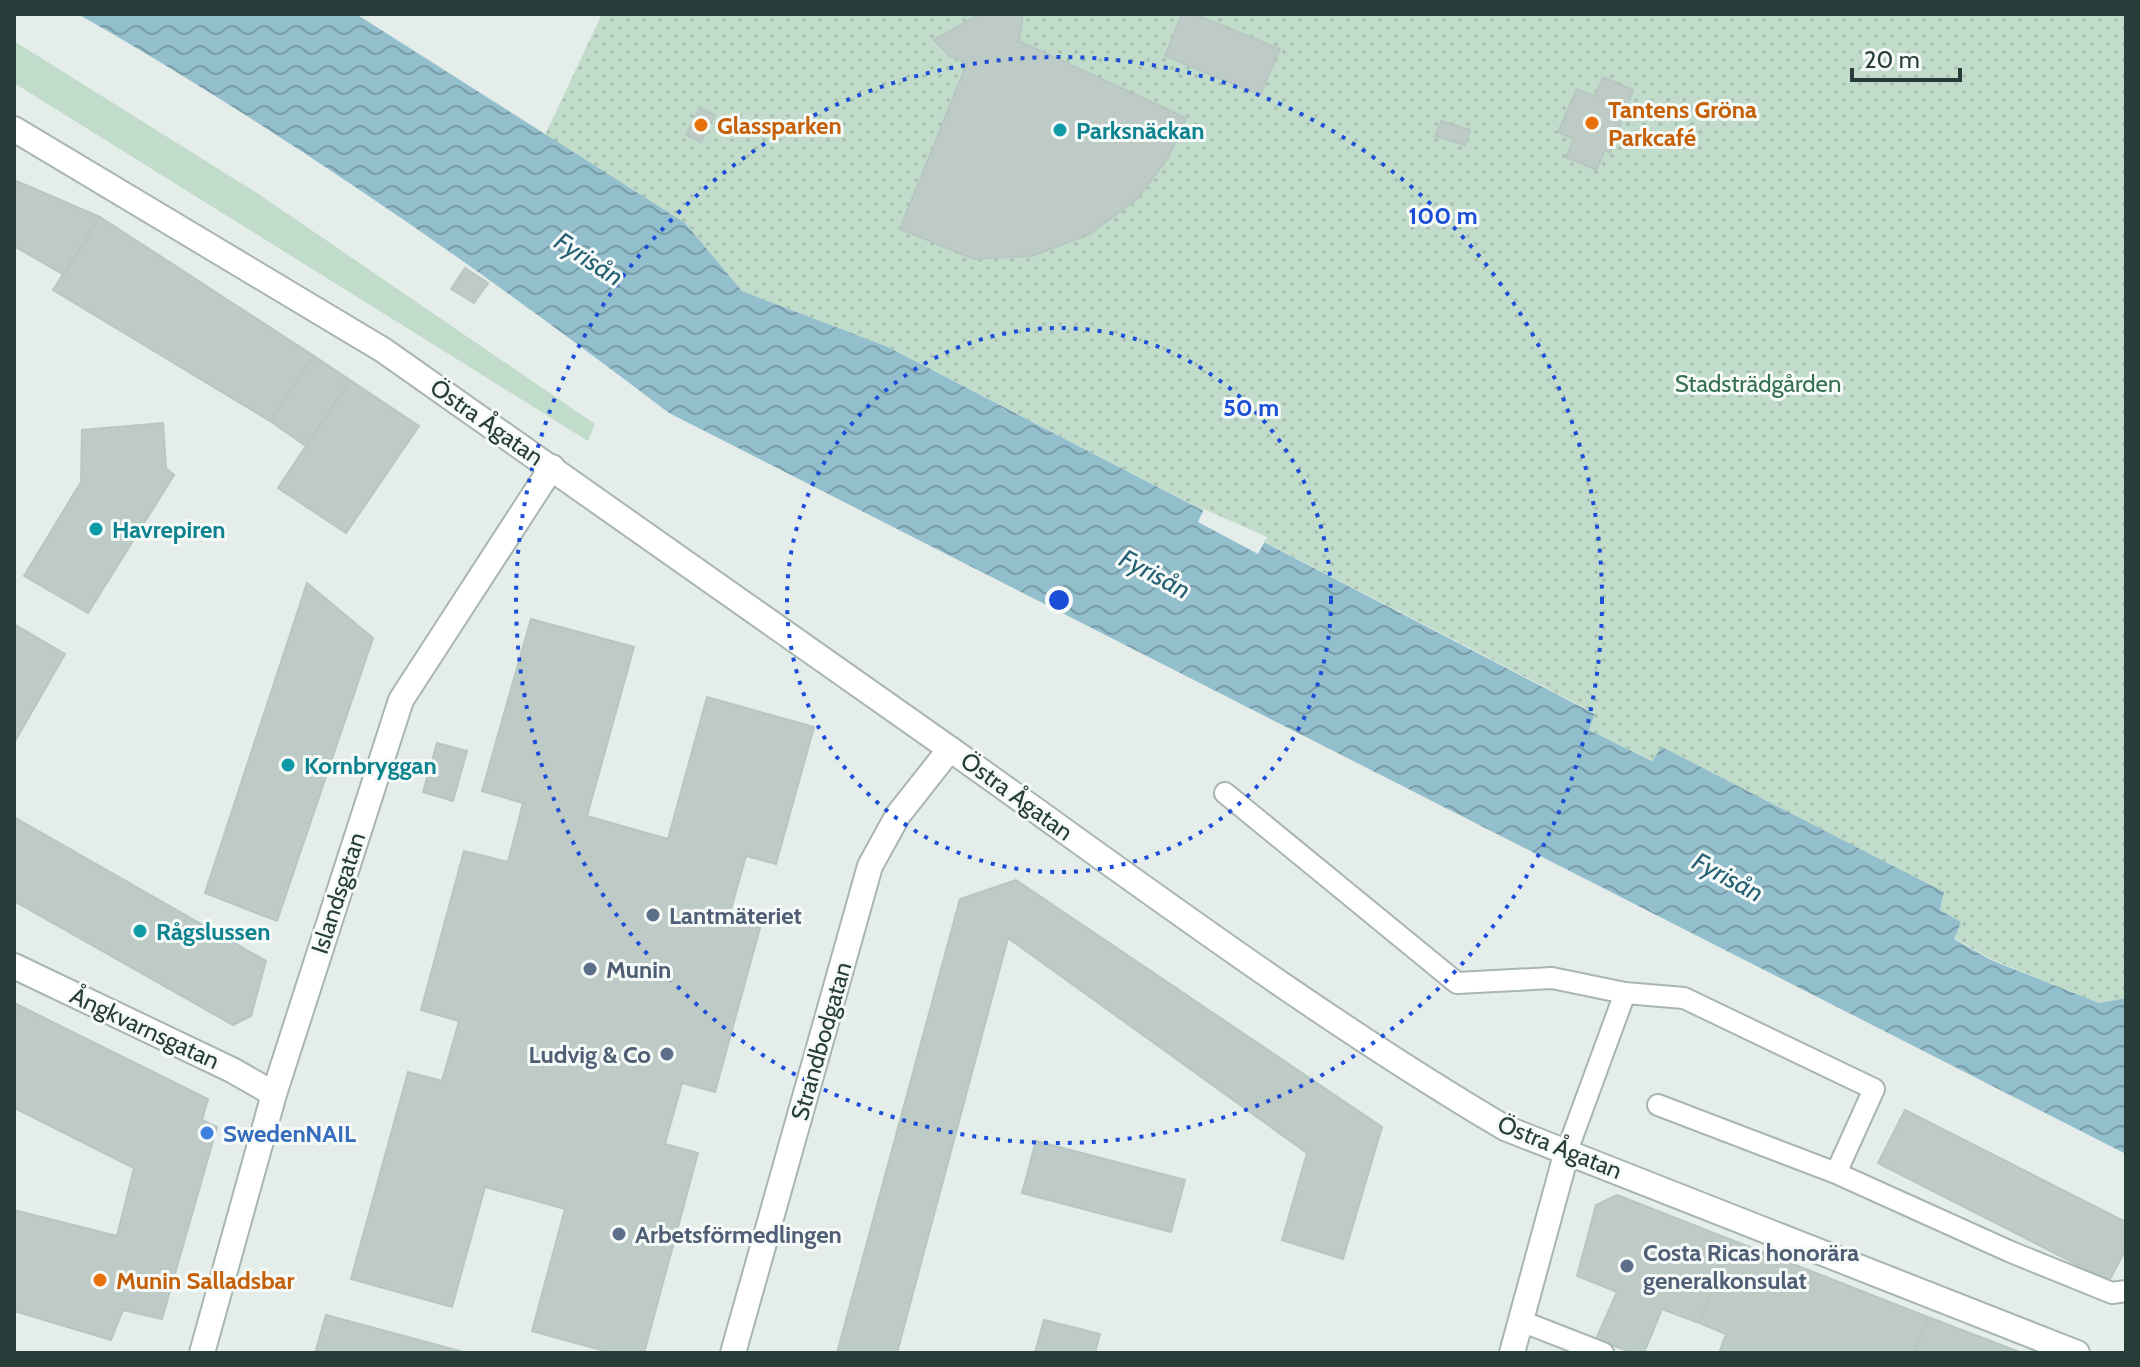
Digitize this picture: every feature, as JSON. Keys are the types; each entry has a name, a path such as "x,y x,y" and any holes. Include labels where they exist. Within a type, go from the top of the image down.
{"street":[{"name":"Östra Ågatan","path":"14,129 383,350 1209,933 1446,1093 1505,1128 2077,1353"},
{"name":"Islandsgatan","path":"202,1353 274,1094 401,700 552,467"},
{"name":"Strandbodgatan","path":"733,1353 870,866 898,815 950,749"},
{"name":"Ångkvarnsgatan","path":"14,966 232,1070 274,1094"},
{"path":"1512,1353 1567,1151"}],"lane":[{"path":"1225,793 1457,983 1552,978 1625,993 1684,998 1874,1089 1836,1173"},
{"path":"1567,1151 1625,993"},
{"path":"1658,1105 1836,1173 2011,1252 2112,1293 2126,1291"},
{"path":"1521,1321 1603,1353"}],"green space":[{"name":"Stadsträdgården","path":"602,14 2126,14 2126,998 2099,1003 1991,959 1954,938 1940,910 1944,892 1663,748 1653,761 1589,730 1595,713 888,347 742,291 685,223 545,135"},
{"path":"14,41 260,195 595,424 588,441 14,83"}],"water":[{"name":"Fyrisån","path":"78,14 356,14 685,223 742,291 888,347 1595,714 1589,730 1652,761 1662,747 1944,892 1940,910 1961,922 1954,939 1991,960 2099,1003 2126,998 2126,1154 669,413 526,306 306,154"}],"pier":[{"path":"1204,509 1267,537 1258,554 1198,522"}],"building":[{"name":"Parksnäckan","path":"980,14 1023,14 1019,41 1186,118 1168,158 1137,199 1089,234 1032,256 974,259 900,229 967,63 950,56 934,40"},
{"path":"1182,14 1194,14 1280,49 1260,95 1165,56"},
{"name":"Tantens Gröna Parkcafé","path":"1603,77 1633,90 1610,153 1605,150 1596,170 1566,157 1574,139 1558,132 1577,89 1595,96"},
{"name":"Glassparken","path":"700,108 715,115 701,142 686,135"},
{"path":"1441,121 1470,130 1465,145 1435,136"},
{"path":"14,180 100,217 64,275 14,246"},
{"path":"100,217 314,356 270,421 53,290"},
{"path":"465,268 488,283 474,303 451,289"},
{"path":"314,356 350,380 306,446 270,421"},
{"path":"350,380 419,426 346,533 278,488"},
{"name":"Havrepiren","path":"163,423 166,468 174,475 88,613 24,576 81,482 82,430"},
{"name":"Kornbryggan","path":"307,583 373,638 277,921 205,893"},
{"name":"Munin","path":"531,619 634,647 587,816 668,839 707,697 814,727 776,864 746,856 728,920 760,928 715,1092 682,1083 665,1144 698,1153 644,1353 612,1353 532,1331 565,1209 485,1187 452,1307 351,1279 408,1072 442,1081 459,1021 421,1010 464,851 508,862 523,803 482,791"},
{"path":"14,624 65,654 14,743"},
{"path":"437,743 467,751 453,801 423,792"},
{"name":"Rågslussen","path":"14,817 266,961 251,1016 233,1025 14,901"},
{"path":"1016,880 1382,1127 1343,1259 1282,1240 1307,1153 1008,938 897,1353 837,1353 960,899"},
{"path":"14,1003 208,1099 202,1120 217,1127 162,1319 123,1310 111,1340 14,1311 14,1210 117,1236 134,1168 14,1108"},
{"path":"1905,1110 2126,1222 2126,1249 2109,1281 1878,1163"},
{"path":"1036,1141 1185,1180 1171,1232 1022,1193"},
{"path":"1617,1195 1732,1240 1699,1323 1662,1309 1644,1353 1633,1353 1596,1339 1617,1292 1577,1276 1596,1205"},
{"path":"1732,1240 1928,1317 1914,1353 1719,1353 1726,1334 1699,1323"},
{"path":"326,1315 467,1353 315,1353"},
{"path":"1928,1317 2022,1353 1914,1353"},
{"path":"1044,1320 1100,1334 1095,1353 1035,1353"}],"place":[{"name":"Tantens Gröna Parkcafé","path":"1592,123"},
{"name":"Glassparken","path":"701,125"},
{"name":"Parksnäckan","path":"1060,130"},
{"name":"Havrepiren","path":"96,529"},
{"name":"Kornbryggan","path":"288,765"},
{"name":"Lantmäteriet","path":"653,915"},
{"name":"Rågslussen","path":"140,931"},
{"name":"Munin","path":"590,969"},
{"name":"Ludvig & Co","path":"667,1054"},
{"name":"SwedenNAIL","path":"207,1133"},
{"name":"Arbetsförmedlingen","path":"619,1234"},
{"name":"Costa Ricas honorära generalkonsulat","path":"1627,1266"},
{"name":"Munin Salladsbar","path":"100,1280"}]}
